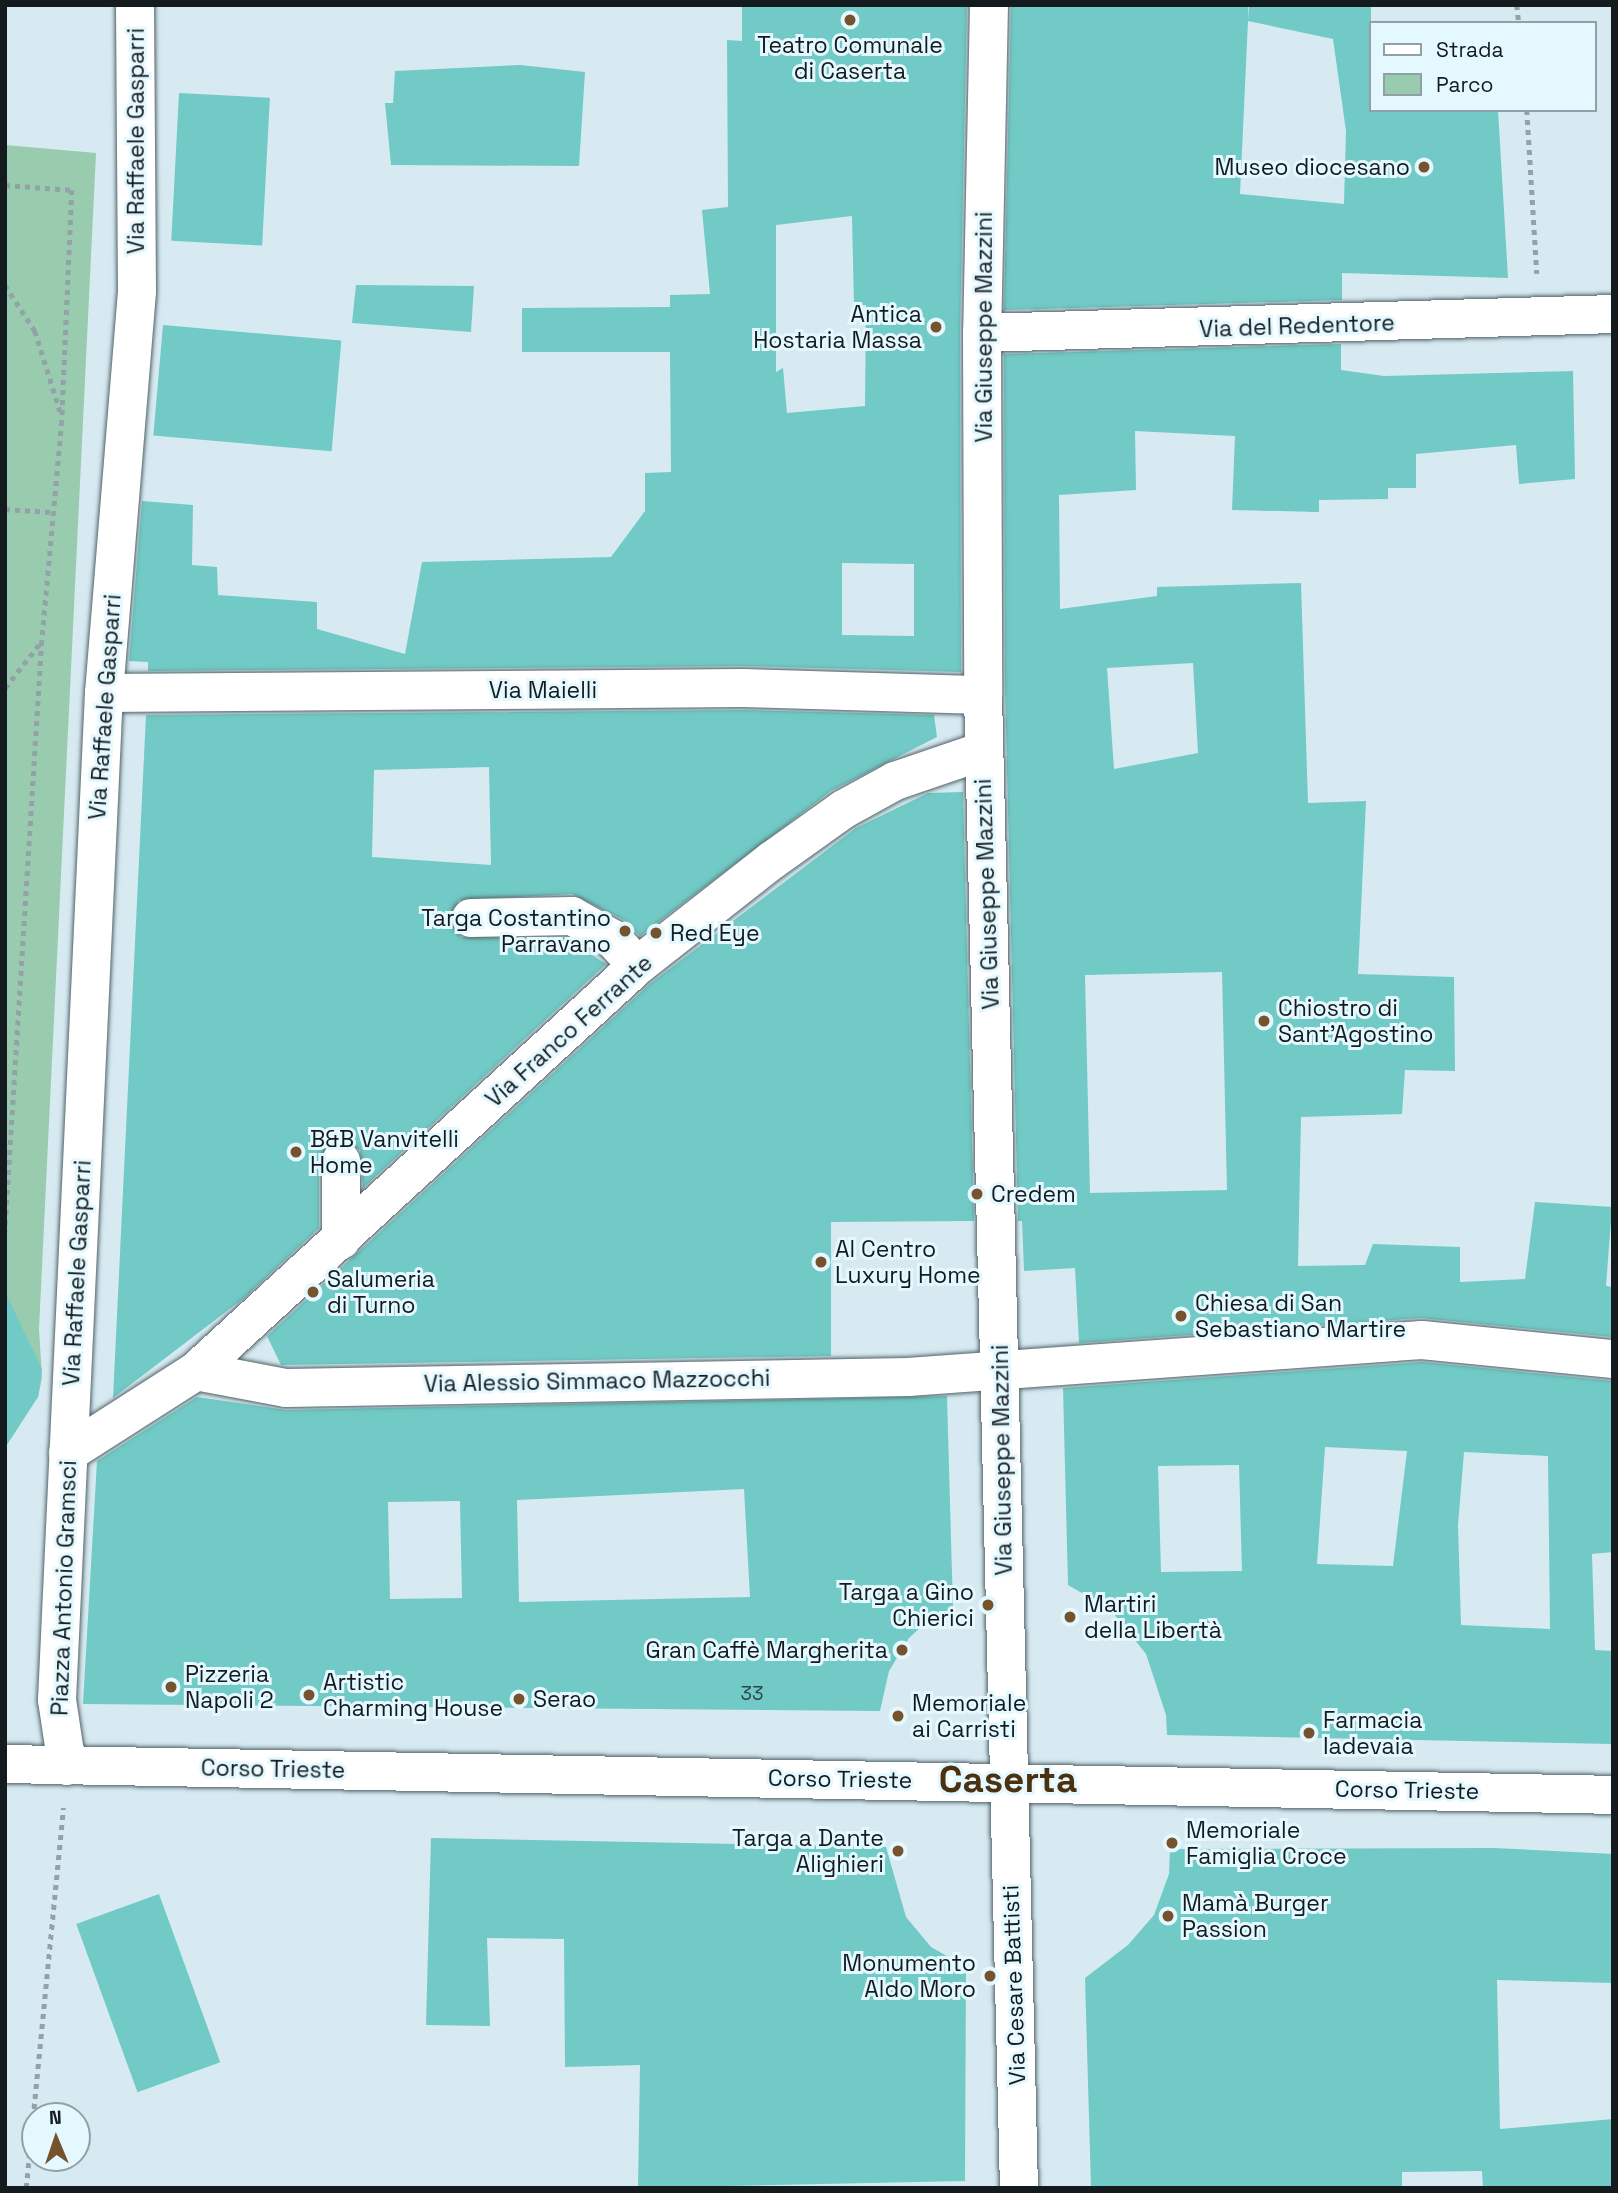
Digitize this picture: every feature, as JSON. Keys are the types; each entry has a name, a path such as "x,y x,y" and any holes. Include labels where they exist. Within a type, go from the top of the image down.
{"street":[{"name":"Via Raffaele Gasparri","path":"70,1409 104,693 137,291 135,5"},
{"name":"Via Giuseppe Mazzini","path":"989,5 982,333 983,695 1007,1782"},
{"name":"Via del Redentore","path":"982,333 1613,314"},
{"name":"Via Maielli","path":"104,693 743,688 983,695"},
{"name":"Via Franco Ferrante","path":"68,1453 196,1371 637,966 845,809 895,781 984,751"},
{"path":"471,918 572,916 613,939 637,966"},
{"path":"341,1161 341,1240"},
{"name":"Via Alessio Simmaco Mazzocchi","path":"196,1371 286,1388 999,1372 1423,1340 1613,1359"},
{"name":"Piazza Antonio Gramsci","path":"67,1766 57,1700 70,1409"},
{"name":"Corso Trieste","path":"5,1764 1613,1795"},
{"name":"Via Cesare Battisti","path":"1007,1782 1019,2188"}],"path":[{"path":"1527,112 1539,318"},
{"path":"5,185 72,190 62,421 51,512 5,1232"},
{"path":"5,285 35,331 55,384 62,421"},
{"path":"5,509 51,512"},
{"path":"5,688 42,641"},
{"path":"5,1081 15,1082"},
{"path":"26,2188 67,1766"}],"green space":[{"path":"5,145 96,153 39,1329 42,1378 38,1397 26,1413 5,1419"}],"building":[{"path":"742,5 967,5 960,333 961,672 743,666 148,671 148,662 129,661 142,501 193,505 192,565 217,567 218,595 317,602 317,629 405,654 422,562 611,557 645,511 645,473 671,472 670,352 522,352 522,308 670,307 670,295 710,294 702,210 728,207 727,40 742,41","holes":["852,216 854,306 866,305 865,406 787,413 783,368 776,372 776,225","842,563 914,564 914,636 842,635"]},
{"path":"1011,5 1248,5 1248,20 1249,5 1371,5 1370,112 1498,112 1508,278 1342,273 1342,300 1004,310","holes":["1248,21 1333,39 1346,131 1344,204 1240,194"]},
{"path":"520,65 585,72 579,166 391,165 385,103 393,103 395,71"},
{"path":"179,93 270,98 262,246 171,241"},
{"path":"356,285 474,286 471,332 352,323"},
{"path":"163,325 341,341 332,451 153,436"},
{"path":"1341,344 1341,370 1384,376 1573,371 1575,479 1519,484 1516,445 1416,454 1416,488 1388,488 1388,499 1319,500 1319,512 1232,510 1235,436 1135,431 1136,490 1059,495 1060,609 1157,596 1157,587 1301,583 1308,803 1366,801 1358,974 1454,977 1455,1071 1405,1070 1402,1114 1301,1117 1298,1266 1365,1265 1373,1244 1460,1247 1460,1282 1525,1279 1535,1202 1612,1207 1606,1286 1613,1287 1613,1337 1421,1318 1079,1343 1075,1268 1024,1271 1022,1221 1018,1221 1005,686 1004,354","holes":["1193,663 1198,753 1114,769 1107,668","1222,972 1227,1190 1090,1193 1085,975"]},
{"path":"743,710 934,715 937,737 831,791 640,936 624,920 572,894 459,900 449,919 461,937 566,938 606,964 363,1188 360,1150 342,1139 330,1142 319,1161 319,1228 244,1298 113,1398 146,715","holes":["489,767 491,865 372,857 374,770"]},
{"path":"963,792 974,1221 831,1222 831,1356 281,1365 267,1336 651,983 856,828 928,793"},
{"path":"5,1292 42,1369 38,1397 5,1448"},
{"path":"1422,1362 1613,1381 1613,1552 1592,1554 1595,1650 1613,1651 1613,1744 1167,1735 1166,1715 1146,1654 1110,1609 1068,1585 1063,1388","holes":["1325,1447 1407,1451 1393,1566 1317,1564","1464,1452 1548,1456 1550,1629 1461,1625 1458,1525","1239,1465 1242,1571 1161,1572 1158,1466"]},
{"path":"947,1396 953,1609 934,1615 909,1638 889,1671 880,1711 83,1704 97,1461 197,1397 286,1410","holes":["744,1489 750,1597 519,1602 517,1500","460,1501 462,1598 390,1599 388,1502"]},
{"path":"431,1838 886,1847 906,1917 931,1947 966,1967 965,2181 638,2188 640,2065 565,2067 564,1939 487,1938 490,2026 426,2025"},
{"path":"1494,1848 1613,1854 1613,1983 1497,1980 1500,2129 1613,2119 1613,2188 1483,2188 1482,2171 1402,2172 1402,2188 1091,2188 1085,1978 1128,1945 1154,1915 1169,1874 1170,1849"},
{"path":"159,1894 220,2062 138,2092 76,1924"}],"place":[{"name":"Teatro Comunale di Caserta","path":"850,20"},
{"name":"Museo diocesano","path":"1424,167"},
{"name":"Antica Hostaria Massa","path":"936,327"},
{"name":"Targa Costantino Parravano","path":"625,931"},
{"name":"Red Eye","path":"656,933"},
{"name":"Chiostro di Sant'Agostino","path":"1264,1021"},
{"name":"B&B Vanvitelli Home","path":"296,1152"},
{"name":"Credem","path":"977,1194"},
{"name":"Al Centro Luxury Home","path":"821,1262"},
{"name":"Salumeria di Turno","path":"313,1292"},
{"name":"Chiesa di San Sebastiano Martire","path":"1181,1316"},
{"name":"Targa a Gino Chierici","path":"988,1605"},
{"name":"Martiri della Libertà","path":"1070,1617"},
{"name":"Gran Caffè Margherita","path":"902,1650"},
{"name":"Pizzeria Napoli 2","path":"171,1687"},
{"name":"Artistic Charming House","path":"309,1695"},
{"name":"Serao","path":"519,1699"},
{"name":"Memoriale ai Carristi","path":"898,1716"},
{"name":"Farmacia Iadevaia","path":"1309,1733"},
{"name":"Memoriale Famiglia Croce","path":"1172,1843"},
{"name":"Targa a Dante Alighieri","path":"898,1851"},
{"name":"Mamà Burger Passion","path":"1168,1916"},
{"name":"Monumento Aldo Moro","path":"990,1976"}],"district":[{"name":"Caserta","path":"1008,1780"}]}
